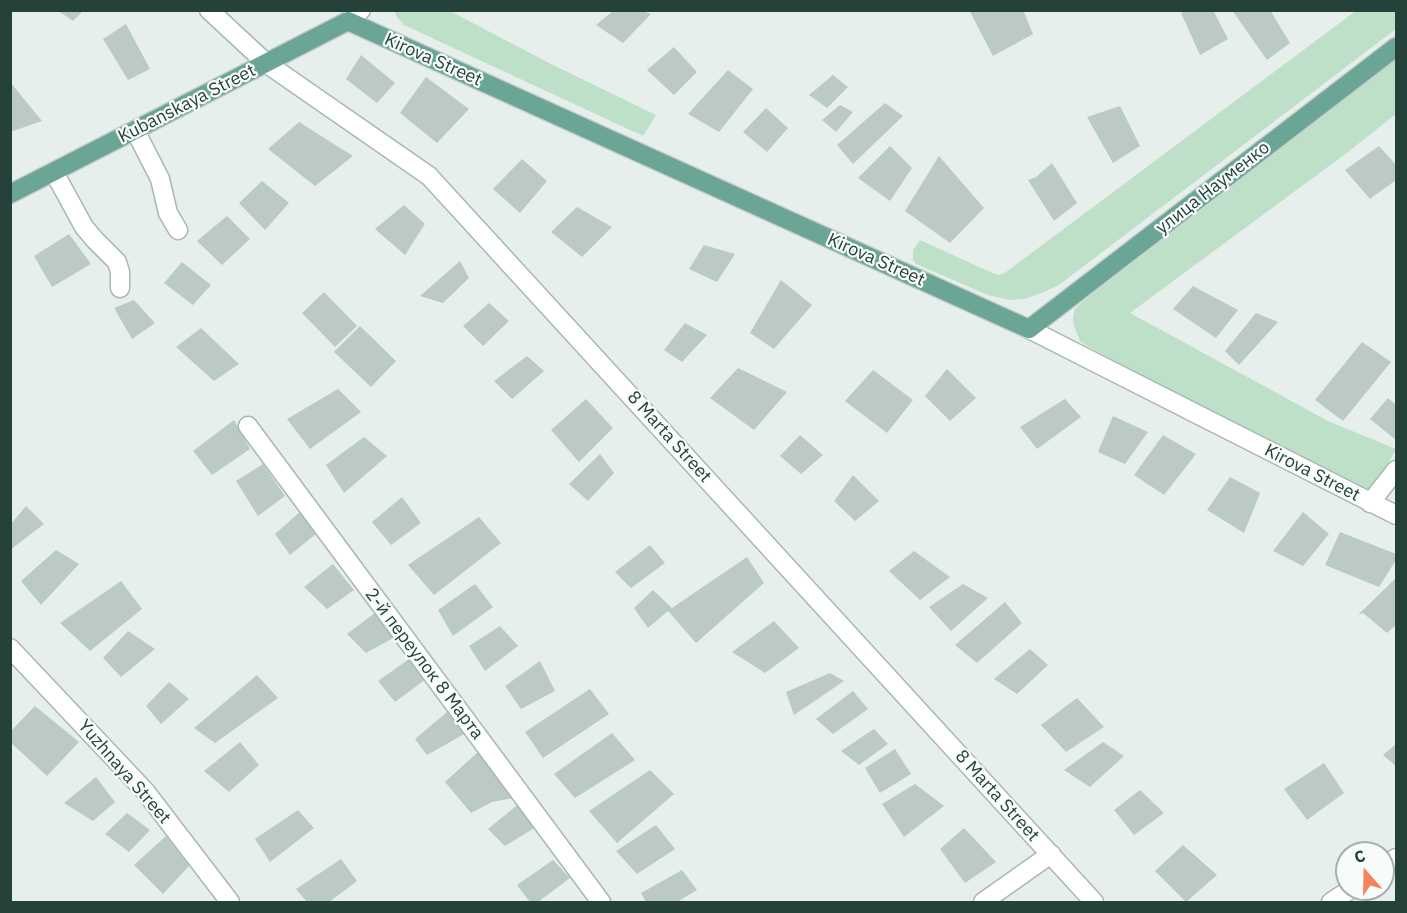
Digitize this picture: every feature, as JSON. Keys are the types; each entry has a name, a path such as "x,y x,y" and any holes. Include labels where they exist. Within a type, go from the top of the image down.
{"main road":[{"name":"Kubanskaya Street","path":"10,194 354,16"},
{"name":"Kirova Street","path":"354,16 1029,329"},
{"name":"улица Науменко","path":"1029,329 1396,47"}],"street":[{"name":"8 Marta Street","path":"209,10 266,63 429,176 1094,903"},
{"path":"135,130 160,179 168,213 178,230"},
{"path":"54,172 84,227 117,262 120,272 120,288"},
{"name":"Kirova Street","path":"1029,329 1396,515"},
{"name":"2-й переулок 8 Марта","path":"248,426 601,903"},
{"path":"1370,502 1396,470"},
{"name":"Yuzhnaya Street","path":"10,648 145,791 230,903"},
{"path":"983,903 1051,854"}],"green space":[{"path":"1357,10 1396,11 1396,29 1059,285 1024,299 1009,300 988,295 916,264 913,260 913,250 920,240 990,272 999,275 1006,272"},
{"path":"394,11 450,11 656,115 643,136 404,25"},
{"path":"1396,60 1396,114 1130,313 1328,421 1396,449 1376,484 1366,491 1360,491 1087,346 1080,341 1073,317 1075,309 1083,301"}],"building":[{"path":"57,10 84,10 73,21"},
{"path":"614,10 639,10 651,14 623,43 596,25"},
{"path":"969,10 1023,10 1033,34 993,56"},
{"path":"1186,10 1213,10 1228,39 1200,55 1181,13"},
{"path":"1232,10 1270,10 1290,43 1267,60"},
{"path":"126,24 150,69 128,80 103,39"},
{"path":"674,47 697,72 674,95 647,70"},
{"path":"361,55 395,83 377,103 346,79"},
{"path":"728,70 753,89 719,132 688,114"},
{"path":"833,75 848,87 827,108 809,95"},
{"path":"426,77 469,109 437,143 400,113"},
{"path":"10,82 42,121 10,132"},
{"path":"885,103 903,116 853,164 837,145"},
{"path":"840,105 853,112 836,132 822,120"},
{"path":"1120,106 1140,146 1113,163 1087,117"},
{"path":"766,108 788,128 767,152 743,132"},
{"path":"299,122 353,156 315,186 268,149"},
{"path":"890,146 912,168 890,201 858,178"},
{"path":"1379,146 1396,165 1396,180 1370,199 1345,170"},
{"path":"939,156 984,208 950,243 905,211"},
{"path":"522,159 547,181 520,213 493,189"},
{"path":"1052,163 1077,203 1054,221 1028,180 1036,177"},
{"path":"262,181 289,203 265,230 239,203"},
{"path":"404,205 425,224 405,255 375,229"},
{"path":"577,207 612,227 582,257 551,232"},
{"path":"227,216 250,239 222,265 197,241"},
{"path":"69,234 91,264 52,287 34,256"},
{"path":"704,245 735,254 717,282 689,269"},
{"path":"460,261 469,278 443,303 420,296"},
{"path":"182,262 211,285 193,305 164,283"},
{"path":"781,280 812,305 774,349 750,333"},
{"path":"1193,286 1238,310 1216,338 1173,309"},
{"path":"324,292 357,326 335,347 302,313"},
{"path":"134,300 155,323 132,339 114,308"},
{"path":"489,303 509,321 483,346 463,326"},
{"path":"1256,313 1278,322 1239,365 1225,351"},
{"path":"685,323 707,335 682,362 664,350"},
{"path":"360,326 396,361 371,387 334,352"},
{"path":"201,328 239,364 214,381 176,347"},
{"path":"1362,342 1391,362 1343,421 1315,400"},
{"path":"527,356 544,371 512,399 494,381"},
{"path":"738,368 787,392 754,430 710,398"},
{"path":"947,369 976,398 950,421 925,396"},
{"path":"873,370 913,400 887,433 845,401"},
{"path":"338,389 361,412 310,449 287,419"},
{"path":"1388,398 1396,405 1396,440 1370,419"},
{"path":"586,399 613,428 579,462 551,430"},
{"path":"1065,399 1081,417 1037,449 1020,427"},
{"path":"1113,416 1148,432 1125,464 1098,452"},
{"path":"234,420 250,449 212,475 193,451"},
{"path":"800,435 823,455 801,474 780,456"},
{"path":"1163,435 1196,454 1164,495 1134,475"},
{"path":"364,437 387,456 344,493 326,465"},
{"path":"600,454 614,473 588,501 569,484"},
{"path":"263,464 285,496 258,516 236,481"},
{"path":"853,475 879,501 855,521 834,501"},
{"path":"1230,477 1260,493 1244,533 1207,510"},
{"path":"402,497 421,523 391,545 372,522"},
{"path":"26,506 44,524 10,550 10,525"},
{"path":"302,510 317,533 290,555 275,534"},
{"path":"1303,512 1329,534 1303,566 1273,551"},
{"path":"479,517 501,543 434,595 408,565"},
{"path":"1340,532 1396,554 1396,560 1379,587 1325,565"},
{"path":"650,545 665,563 631,588 615,572"},
{"path":"56,550 79,564 41,605 21,581"},
{"path":"914,551 950,577 920,600 889,571"},
{"path":"747,557 764,583 696,643 668,611 648,628 634,608 653,590 672,608"},
{"path":"333,564 354,590 327,609 304,587"},
{"path":"1396,578 1396,625 1387,633 1363,613 1358,615"},
{"path":"121,581 142,609 90,651 60,623"},
{"path":"475,584 493,607 453,636 438,610"},
{"path":"963,584 988,598 951,631 929,607"},
{"path":"1005,602 1022,623 977,663 955,645"},
{"path":"376,612 395,637 366,653 347,634"},
{"path":"774,621 799,648 765,673 732,652"},
{"path":"500,626 518,646 485,671 469,646"},
{"path":"128,631 155,649 121,677 103,658"},
{"path":"1030,649 1048,665 1017,694 994,679"},
{"path":"412,657 426,679 395,702 378,681"},
{"path":"540,661 555,691 521,709 505,686"},
{"path":"830,673 844,681 794,715 786,692"},
{"path":"257,675 278,698 215,743 194,728"},
{"path":"169,682 189,699 161,724 146,706"},
{"path":"590,689 609,714 543,758 525,732"},
{"path":"853,691 868,709 833,734 816,719"},
{"path":"1077,698 1104,727 1066,752 1041,725"},
{"path":"35,706 79,742 47,776 10,742 10,732"},
{"path":"447,712 466,733 427,755 415,739"},
{"path":"874,729 888,744 859,765 841,751"},
{"path":"612,733 635,760 575,798 554,774"},
{"path":"240,742 259,765 229,792 204,771"},
{"path":"1103,742 1124,756 1090,787 1064,770"},
{"path":"1396,744 1396,766 1383,755"},
{"path":"895,749 911,774 880,793 865,768"},
{"path":"479,751 513,798 492,802 471,813 445,782"},
{"path":"1324,763 1344,793 1307,820 1284,789"},
{"path":"650,770 674,794 617,843 589,811"},
{"path":"96,777 115,802 93,821 64,803"},
{"path":"915,784 944,806 904,837 882,804"},
{"path":"1140,790 1164,813 1134,835 1114,810"},
{"path":"521,802 536,827 505,846 488,829"},
{"path":"298,810 314,828 270,862 255,839"},
{"path":"127,813 150,830 129,852 105,834"},
{"path":"656,825 675,849 637,874 616,851"},
{"path":"964,828 996,862 965,883 940,849"},
{"path":"166,836 189,866 163,894 134,865"},
{"path":"1183,845 1217,875 1186,902 1155,871"},
{"path":"341,859 357,881 329,902 307,902 296,889"},
{"path":"553,860 570,878 538,902 530,902 517,885"},
{"path":"682,870 697,890 677,902 646,902 641,893"}]}
